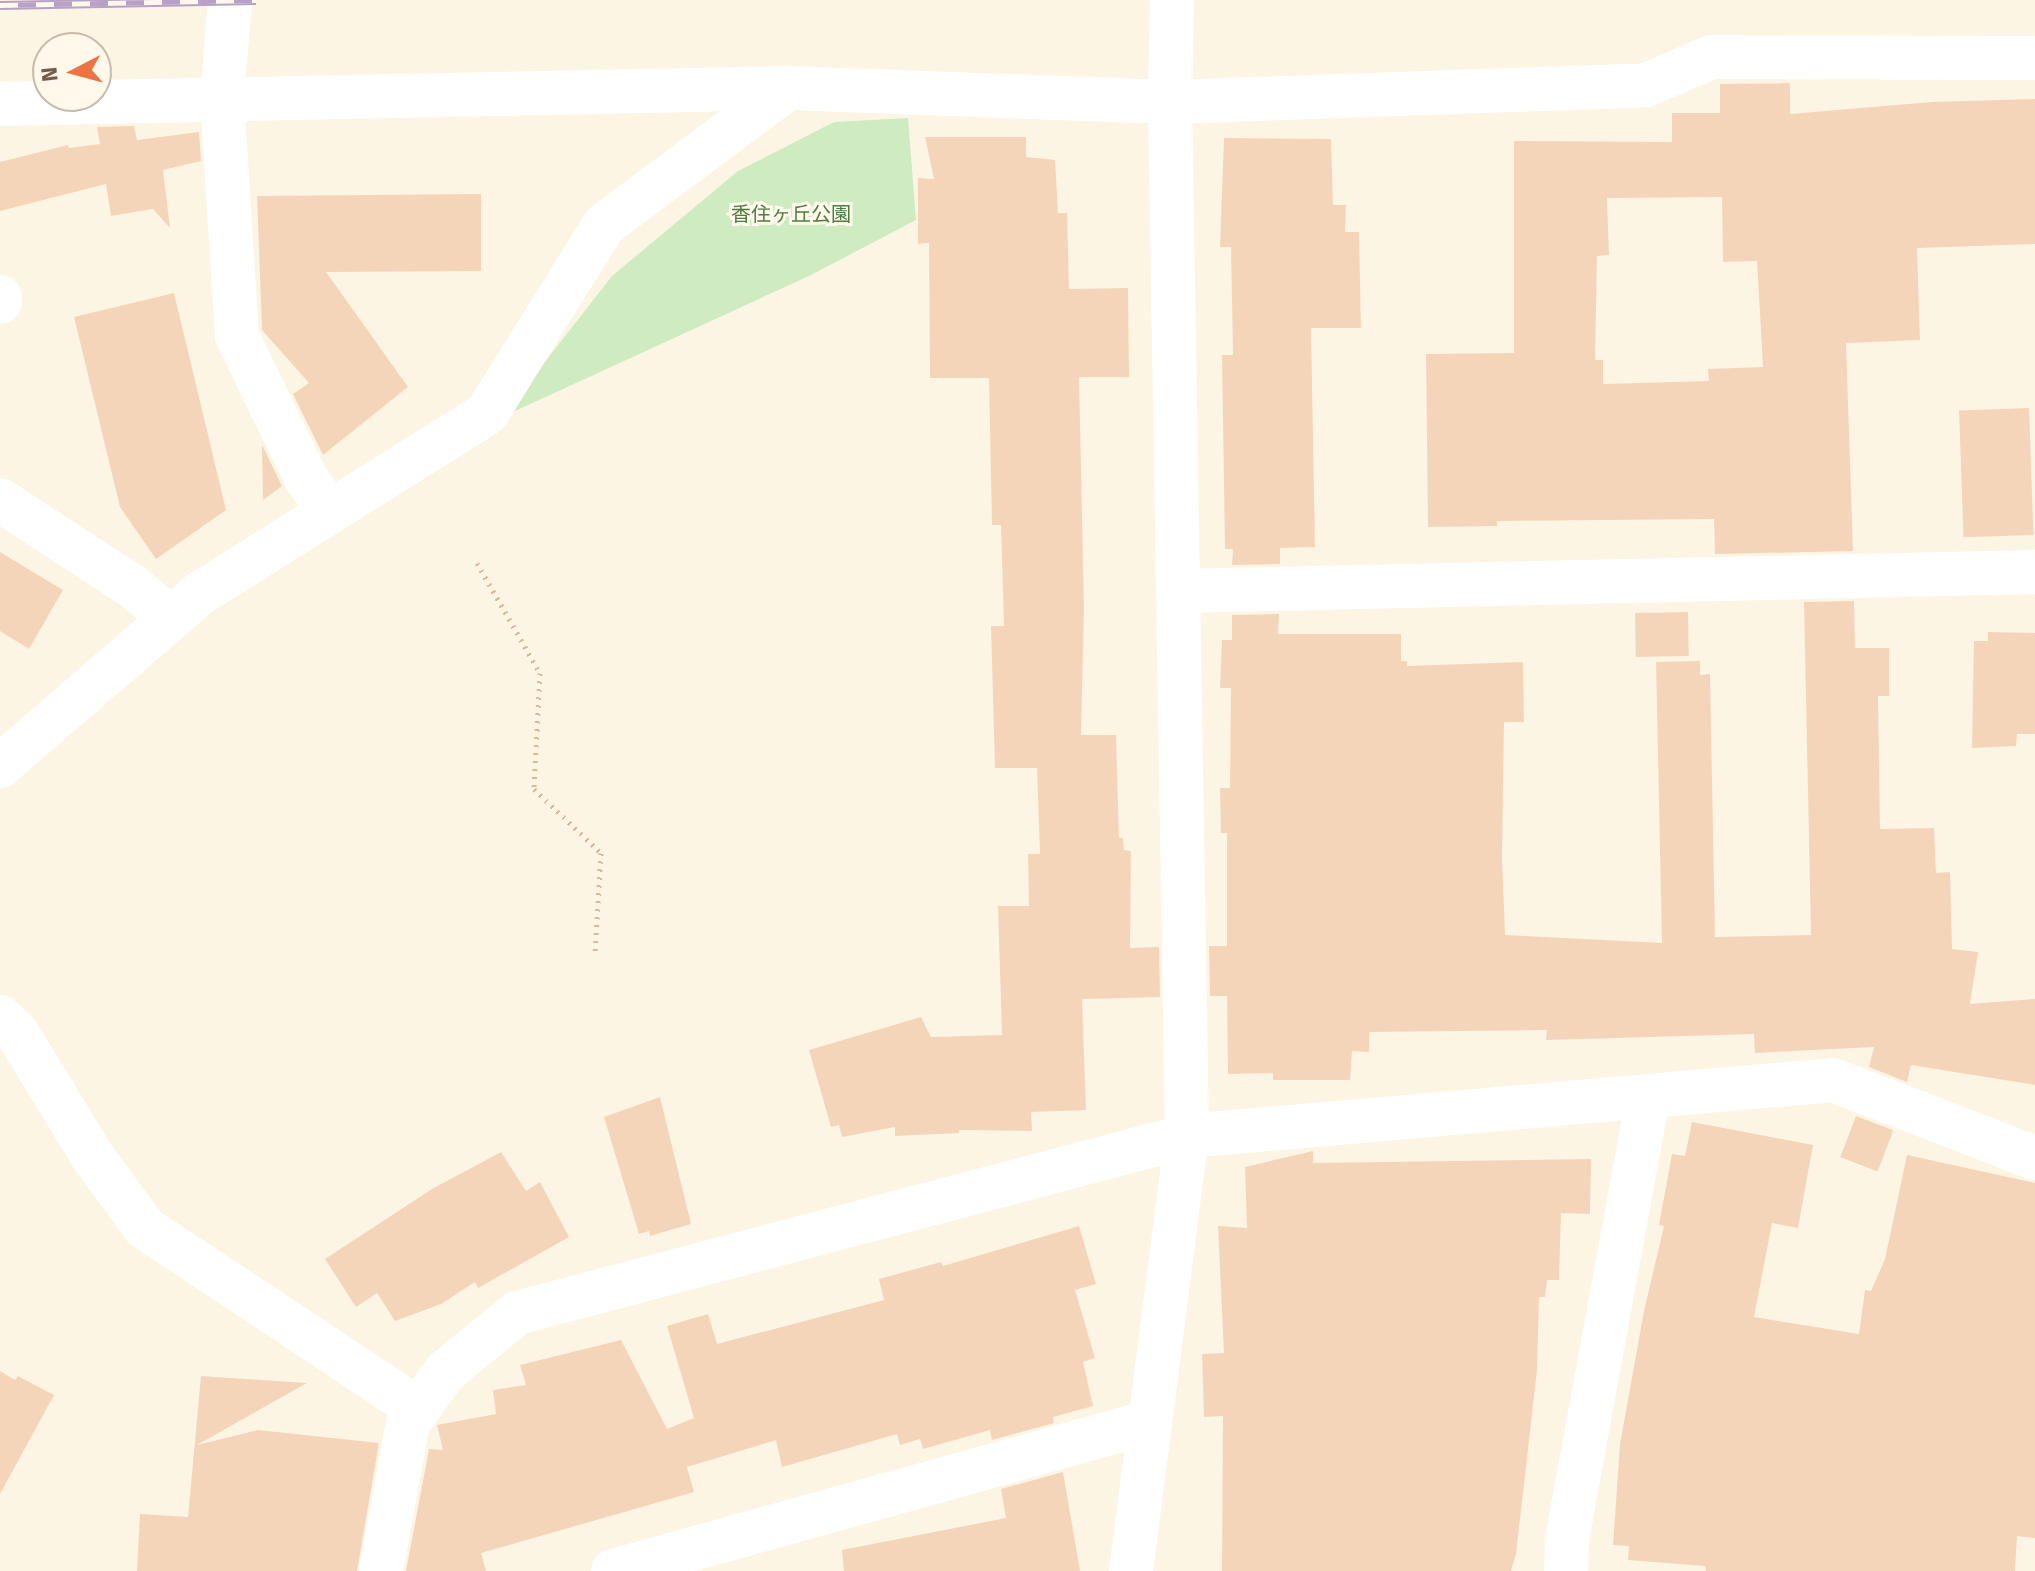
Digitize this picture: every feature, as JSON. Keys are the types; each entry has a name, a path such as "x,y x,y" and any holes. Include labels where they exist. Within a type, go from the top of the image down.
{"street":[{"path":"230,0 222,98 237,336 307,480 330,512"},
{"path":"1131,1571 1187,1136 1170,102 1172,0"},
{"path":"0,104 788,88 1170,102 1646,85 1712,57 2035,58"},
{"path":"0,766 199,594 487,413 604,225 788,88"},
{"path":"0,500 132,586 171,618"},
{"path":"1179,591 2035,572"},
{"path":"0,1017 17,1033 93,1157 145,1228 418,1409"},
{"path":"381,1571 408,1423 445,1372 517,1313 1187,1136 1833,1080 2035,1158"},
{"path":"1566,1571 1578,1480 1648,1097"},
{"path":"613,1571 1150,1422"}],"path":[{"path":"477,563 540,673 534,789 601,853 595,953"}],"green space":[{"name":"香住ヶ丘公園","path":"908,118 916,220 809,276 502,417 612,276 738,171 834,122"}],"building":[{"path":"1790,83 1790,114 1932,102 2035,99 2035,244 1917,248 1920,340 1846,343 1853,551 1715,554 1714,519 1497,521 1497,526 1428,527 1426,354 1514,353 1514,141 1672,142 1672,113 1720,113 1720,84","holes":["1722,197 1723,262 1757,261 1763,367 1708,369 1709,381 1603,384 1603,360 1595,360 1597,256 1609,255 1607,198"]},
{"path":"134,126 137,140 199,132 201,161 163,170 170,228 153,209 111,216 106,184 0,211 0,162 68,145 69,148 100,144 97,127"},
{"path":"925,137 1026,137 1026,157 1055,160 1058,213 1067,213 1069,289 1128,288 1129,377 1079,377 1084,607 1081,735 1116,735 1119,838 1123,838 1124,850 1131,851 1130,948 1159,947 1160,997 1082,999 1086,1110 1031,1112 1032,1131 959,1130 959,1133 895,1136 895,1127 842,1137 839,1125 831,1127 809,1050 921,1017 931,1037 1002,1035 998,906 1029,906 1028,854 1040,854 1037,768 995,768 991,626 1004,626 1001,525 992,525 989,378 930,378 929,243 918,244 918,178 934,179"},
{"path":"1224,138 1331,139 1333,205 1346,205 1345,232 1359,232 1361,328 1311,328 1315,547 1280,548 1280,564 1232,565 1233,549 1225,549 1222,355 1233,355 1231,247 1220,247"},
{"path":"481,194 481,271 326,272 408,387 323,455 293,394 309,383 262,330 257,196"},
{"path":"174,293 226,510 156,559 120,507 74,317"},
{"path":"2029,408 2033,535 1963,537 1959,410"},
{"path":"262,445 282,486 263,500"},
{"path":"0,552 63,590 29,649 0,631"},
{"path":"1854,601 1855,648 1889,648 1889,696 1878,696 1880,829 1934,828 1936,873 1950,872 1952,949 1978,952 1970,1004 2035,999 2035,1085 1911,1065 1907,1082 1869,1067 1874,1047 1755,1053 1754,1034 1546,1040 1547,1030 1369,1032 1369,1052 1352,1051 1350,1080 1273,1080 1273,1073 1228,1074 1227,996 1210,996 1209,946 1227,946 1227,833 1221,833 1220,788 1230,788 1231,688 1220,688 1222,640 1232,640 1232,615 1279,614 1278,634 1401,634 1401,661 1407,661 1407,666 1523,662 1524,722 1504,722 1502,857 1505,935 1662,943 1656,662 1700,661 1700,675 1710,674 1715,937 1811,935 1804,602"},
{"path":"1688,612 1689,656 1636,657 1635,613"},
{"path":"1988,632 2035,633 2035,734 2017,734 2016,746 1972,748 1974,641 1988,641"},
{"path":"660,1097 691,1224 650,1236 649,1231 639,1234 604,1117"},
{"path":"1856,1116 1893,1130 1878,1171 1840,1157"},
{"path":"1692,1122 1813,1145 1798,1228 1772,1223 1754,1317 1859,1334 1865,1290 1871,1291 1885,1259 1907,1155 2035,1183 2035,1538 2017,1536 2015,1571 1706,1571 1705,1566 1628,1560 1629,1546 1613,1545 1620,1444 1644,1311 1664,1226 1659,1225 1672,1154 1685,1156"},
{"path":"1313,1151 1313,1163 1591,1159 1590,1214 1561,1213 1559,1280 1547,1280 1545,1297 1539,1297 1537,1370 1516,1554 1511,1571 1222,1571 1223,1416 1204,1417 1202,1354 1224,1353 1218,1226 1247,1228 1245,1167"},
{"path":"501,1152 526,1191 540,1182 569,1237 478,1288 475,1282 441,1304 395,1321 377,1293 356,1307 325,1259 432,1189"},
{"path":"1079,1226 1096,1284 1075,1290 1095,1358 1083,1362 1093,1406 1053,1417 1054,1423 992,1440 990,1430 923,1449 920,1439 900,1445 897,1434 782,1467 776,1440 687,1467 694,1492 481,1553 486,1571 406,1571 429,1449 443,1450 437,1425 496,1414 493,1390 526,1385 520,1365 621,1340 667,1429 694,1418 667,1326 708,1314 717,1344 884,1300 879,1279 941,1262 943,1266"},
{"path":"0,1371 15,1380 18,1376 54,1395 0,1494"},
{"path":"201,1376 307,1383 197,1445 258,1430 379,1443 357,1571 137,1571 140,1514 188,1517"},
{"path":"1063,1472 1080,1571 844,1571 842,1550 1006,1518 1001,1489"}],"railway":[{"path":"0,5 256,0"}]}
